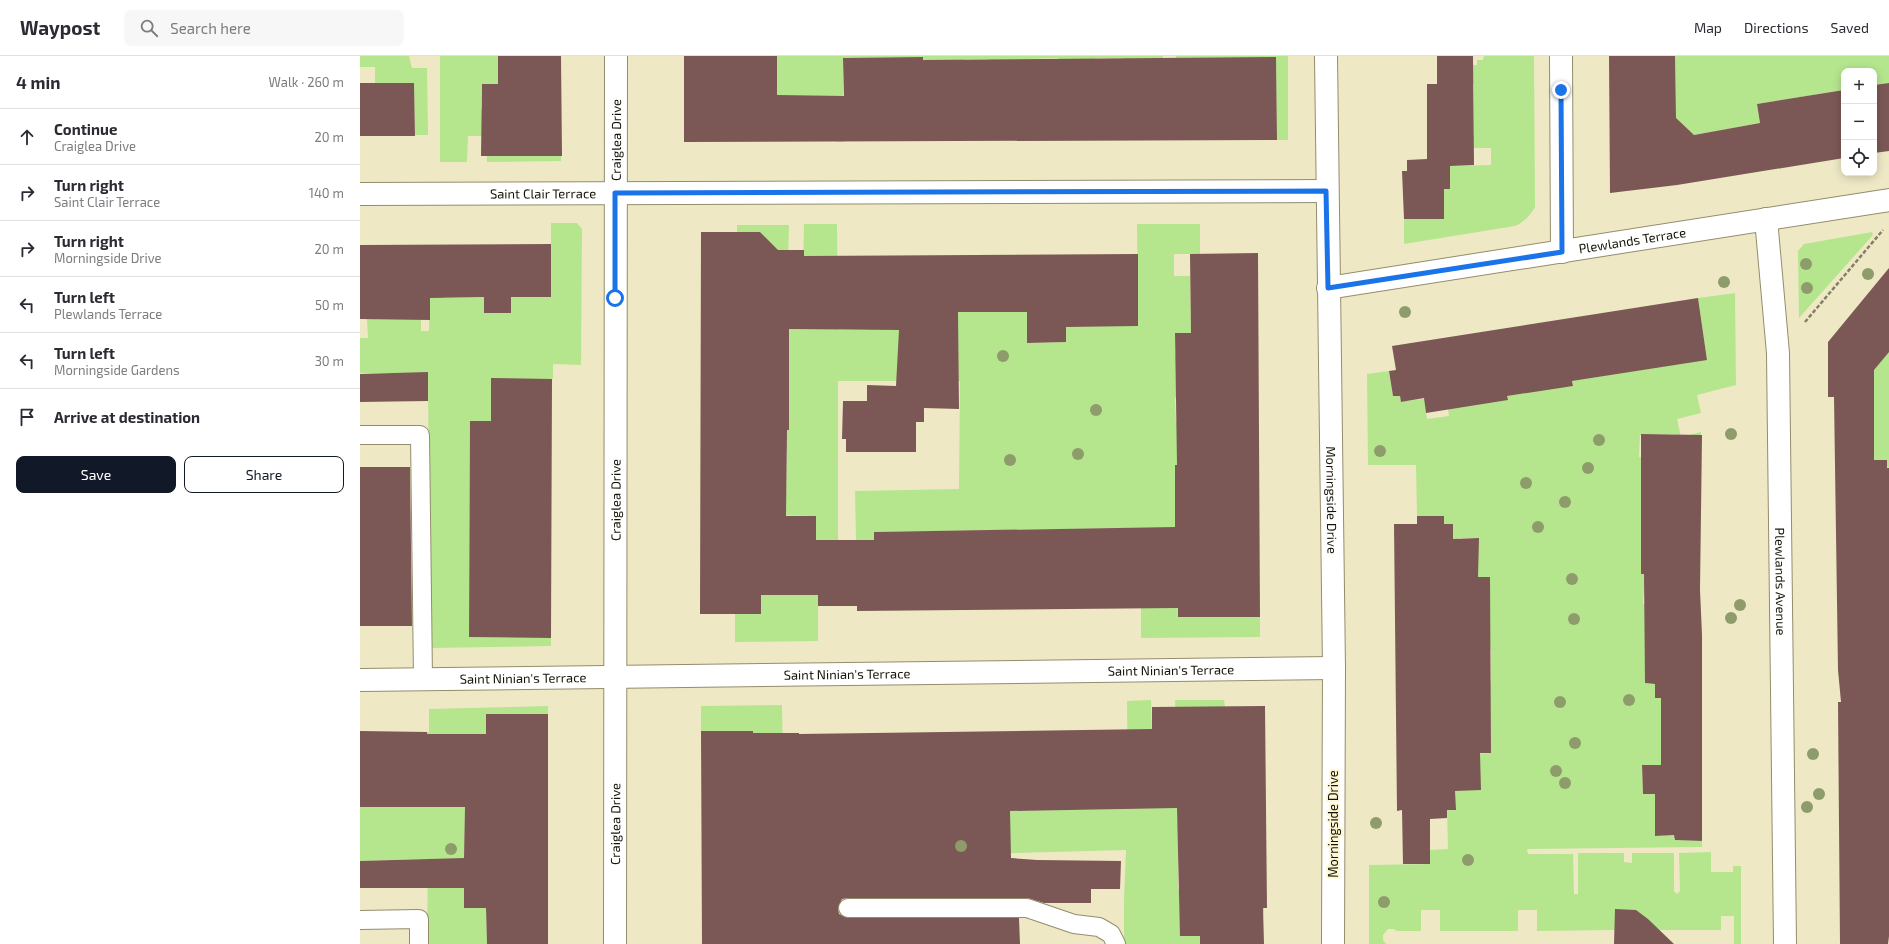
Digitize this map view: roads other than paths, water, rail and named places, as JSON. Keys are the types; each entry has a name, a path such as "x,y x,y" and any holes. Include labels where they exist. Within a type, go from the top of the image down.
{"street":[{"name":"Craiglea Drive","path":"615,944 616,56"},
{"name":"Morningside Drive","path":"1326,56 1326,191 1334,668 1333,944"},
{"path":"1560,56 1562,252"},
{"name":"Saint Clair Terrace","path":"360,194 1326,191"},
{"name":"Plewlands Terrace","path":"1328,288 1889,200"},
{"name":"Plewlands Avenue","path":"1766,219 1778,353 1785,944"},
{"name":"Saint Ninian's Terrace","path":"360,680 1334,668"}],"lane":[{"path":"360,435 420,435 424,679"},
{"path":"848,908 1027,908 1074,924 1099,927 1111,934 1116,944"},
{"path":"360,920 419,919 419,944"}]}
